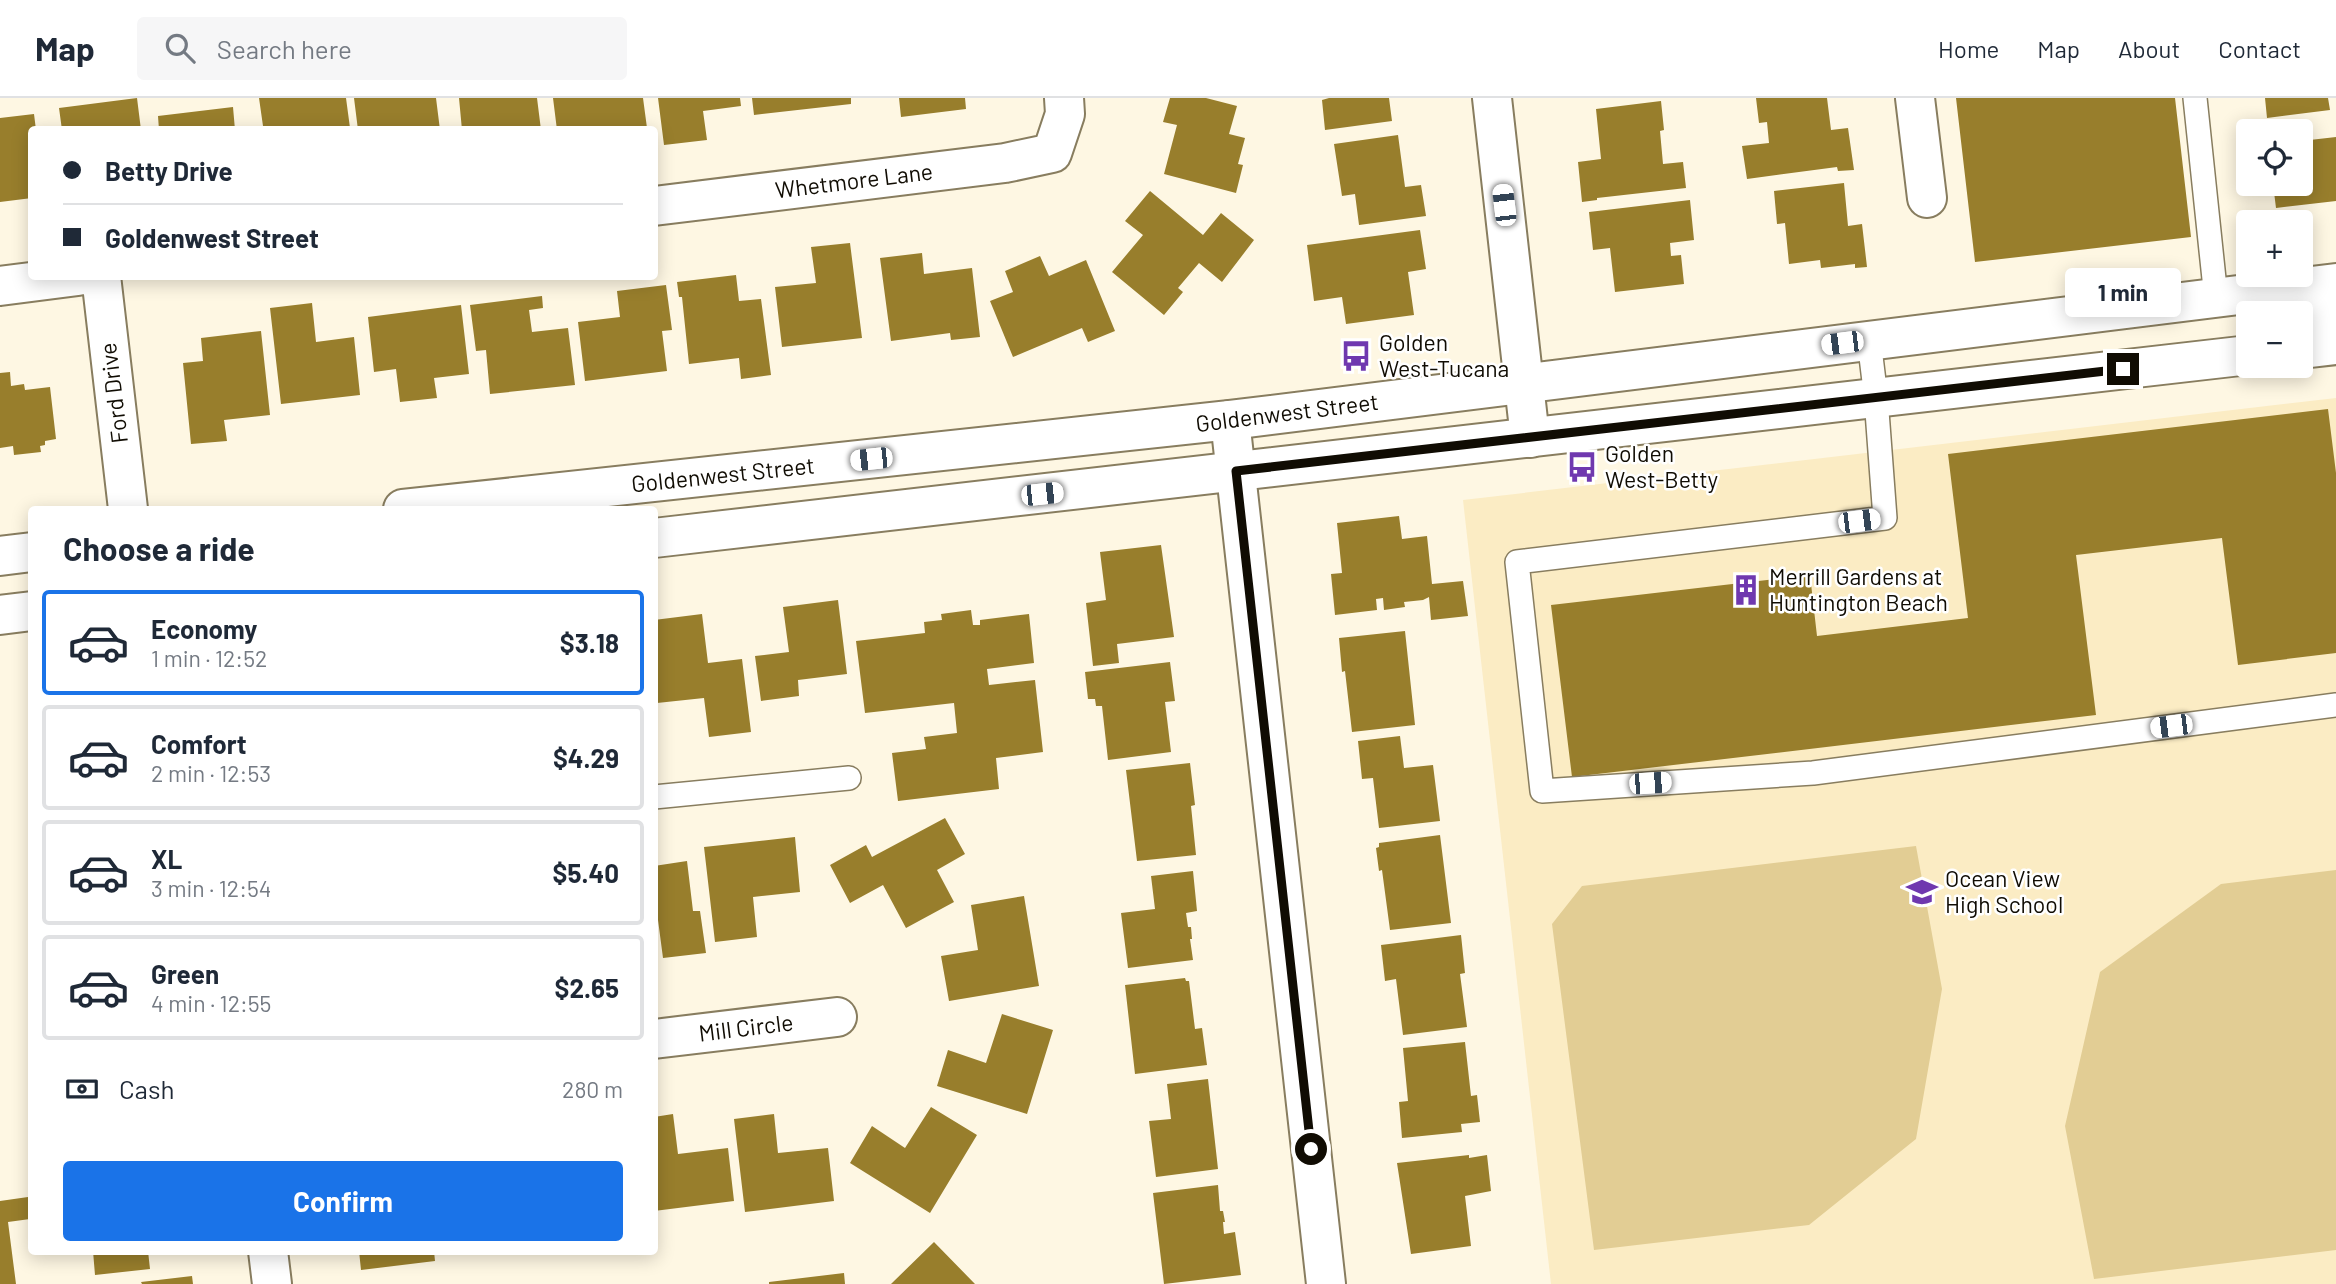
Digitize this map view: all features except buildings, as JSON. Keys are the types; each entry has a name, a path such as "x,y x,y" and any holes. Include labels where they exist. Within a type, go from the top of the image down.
{"main road":[{"name":"Whetmore Lane","path":"658,206 1005,163 1052,153 1066,114 1064,98"},
{"path":"1492,98 1530,438"},
{"path":"1915,98 1927,198"},
{"path":"0,286 47,280"},
{"name":"Ford Drive","path":"101,280 128,506"},
{"name":"Goldenwest Street","path":"430,506 1230,420 2336,283"},
{"path":"2313,312 2336,307"},
{"path":"2313,348 2336,345"},
{"path":"658,538 1876,398 2236,352"},
{"path":"1230,420 1326,1284"},
{"path":"0,556 28,552"},
{"path":"0,615 28,612"},
{"name":"Mill Circle","path":"658,1039 837,1017"},
{"path":"268,1255 272,1284"}],"lane":[{"path":"2195,98 2216,298"},
{"path":"1869,340 1885,518 1517,562 1542,791 1813,772 2336,705"},
{"path":"658,797 849,778"}],"shaded area":[{"name":"Ocean View High School","path":"2336,398 2336,1284 1551,1284 1463,500"},
{"path":"1916,846 1942,989 1916,1139 1809,1225 1594,1250 1552,924 1582,886"},
{"path":"2336,870 2336,1250 2094,1279 2065,1126 2100,972 2221,884"}],"place":[{"name":"Golden West-Tucana","path":"1356,356"},
{"name":"Golden West-Betty","path":"1582,467"},
{"name":"Merrill Gardens at Huntington Beach","path":"1746,590"},
{"name":"Ocean View High School","path":"1922,892"}],"route":[{"path":"1311,1149 1236,471 2123,369"}]}
